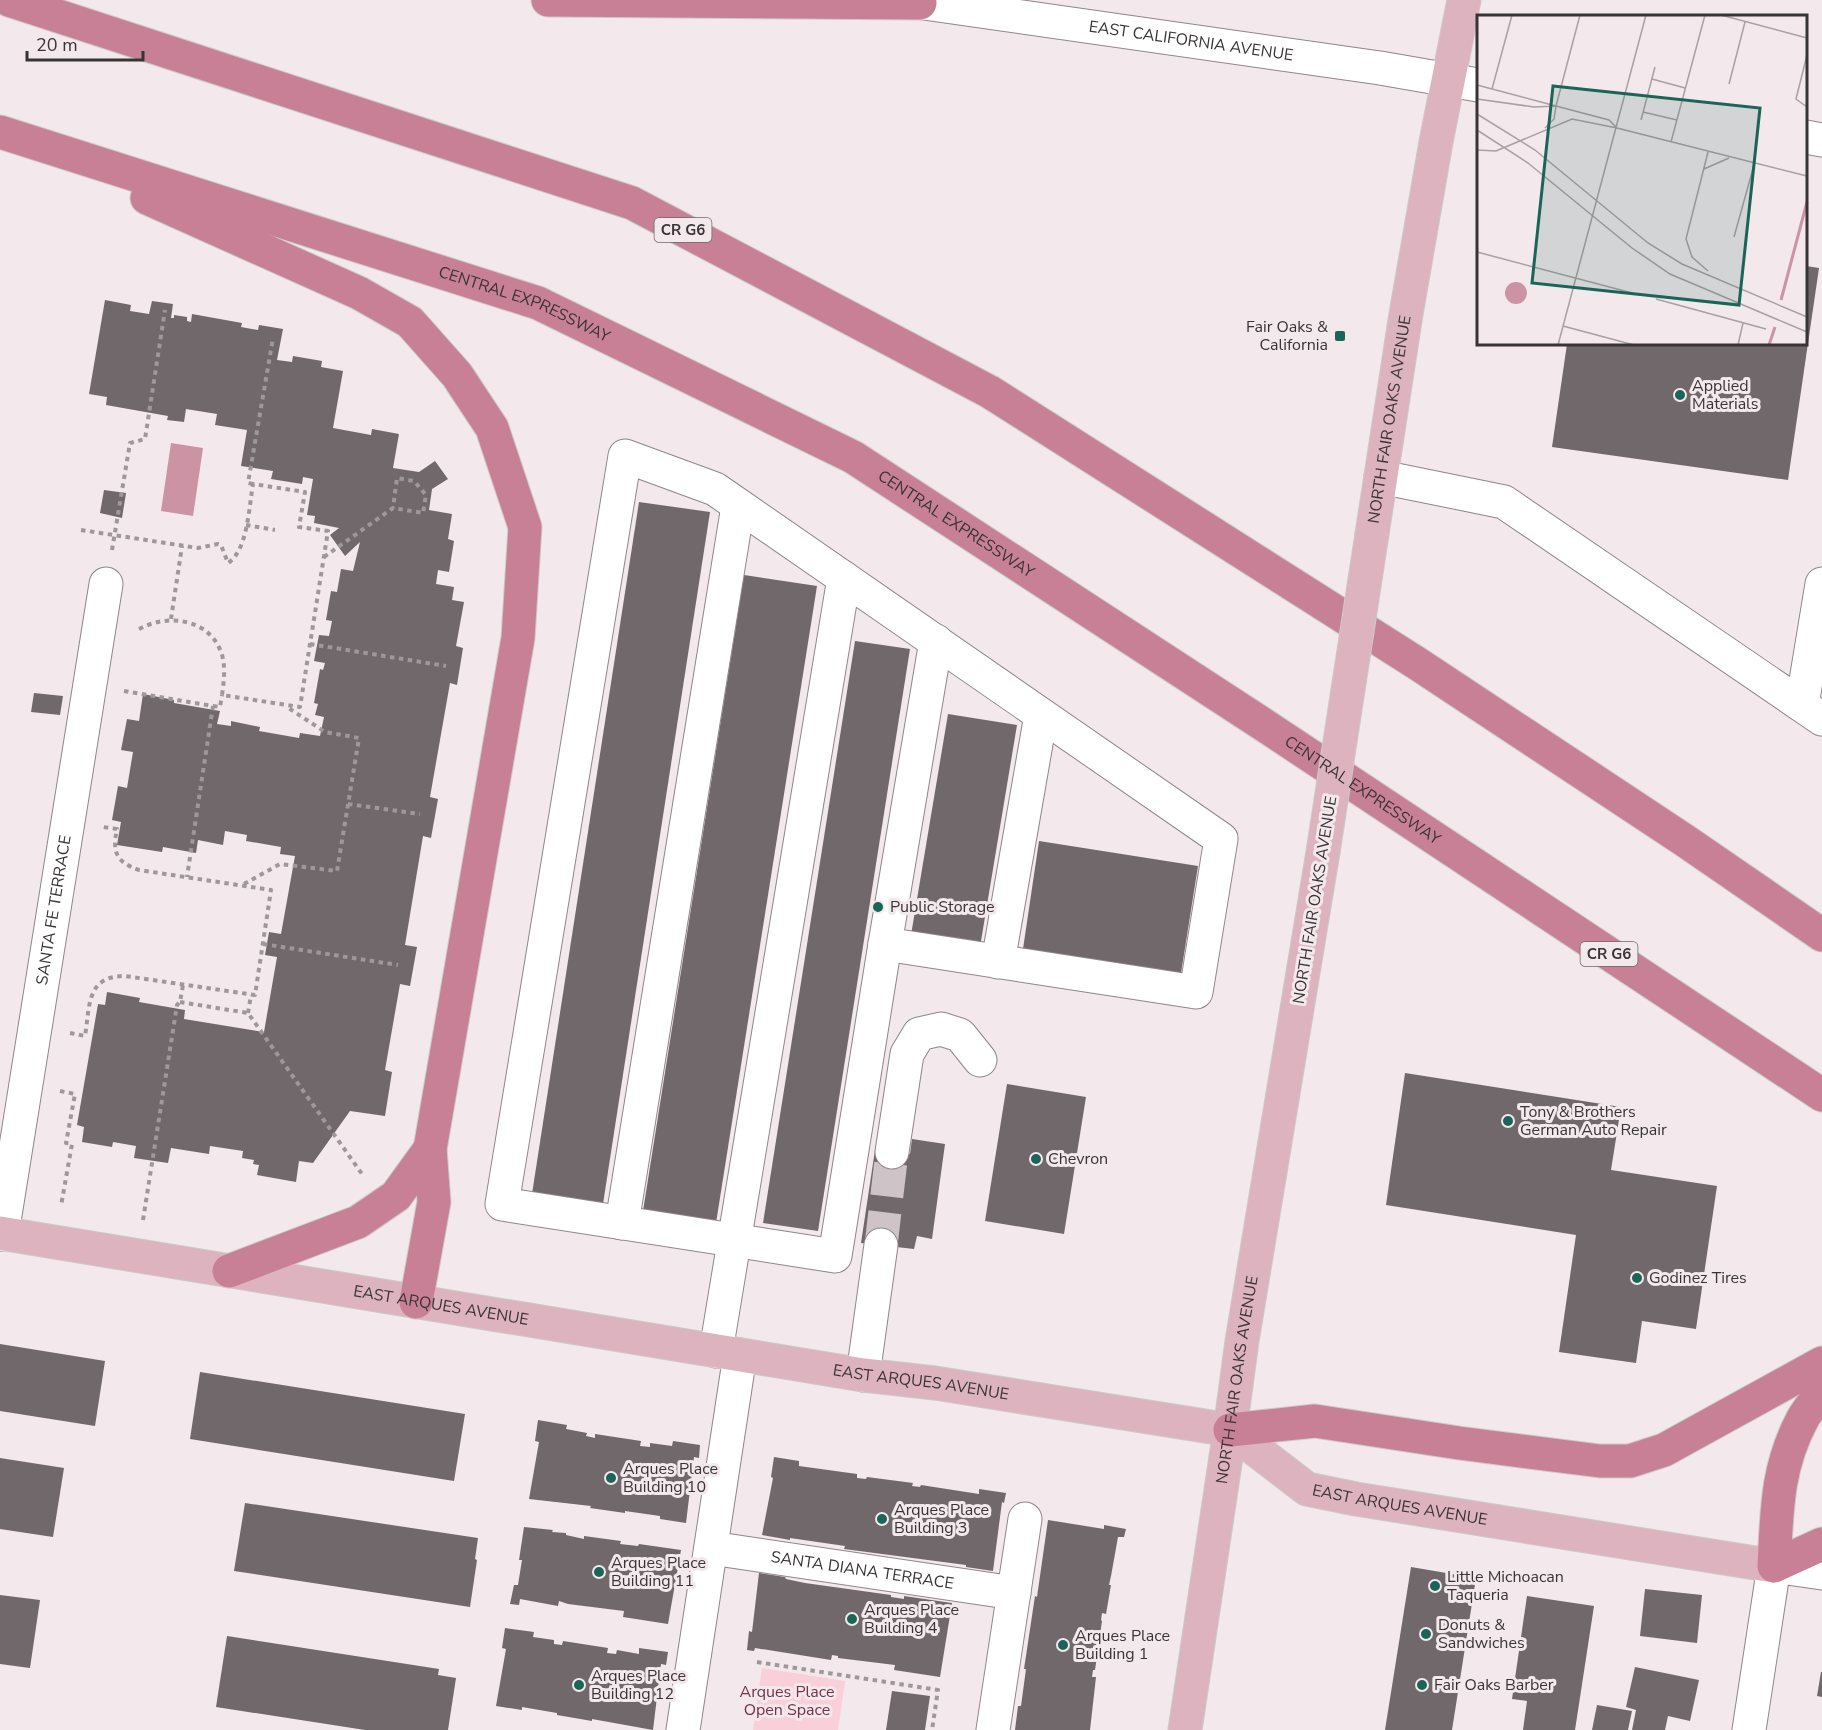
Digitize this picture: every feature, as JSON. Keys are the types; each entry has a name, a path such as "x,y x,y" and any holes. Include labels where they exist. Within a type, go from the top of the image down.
{"highway":[{"name":"CR G6","path":"9,0 632,203 990,392 1418,664 1684,840 1822,935"},
{"path":"548,0 911,1"},
{"path":"1,133 359,293 410,322 457,375 492,428 525,527 518,638 430,1149 434,1202 416,1302"},
{"name":"CENTRAL EXPRESSWAY","path":"1,133 538,303 853,458 1267,727 1822,1095"},
{"path":"229,1270 358,1222 396,1196 430,1149"},
{"path":"1230,1430 1315,1421 1600,1461 1630,1461 1664,1450 1822,1363"},
{"path":"1822,1393 1803,1418 1788,1451 1778,1492 1774,1566 1822,1544"}],"main road":[{"name":"NORTH FAIR OAKS AVENUE","path":"1185,1730 1242,1341 1323,852 1406,314 1464,83 1464,0"},
{"name":"EAST ARQUES AVENUE","path":"1,1234 863,1375 935,1383 1230,1430 1307,1489 1368,1501 1774,1566"}],"street":[{"name":"EAST CALIFORNIA AVENUE","path":"911,1 1380,68 1464,83"},
{"path":"1807,137 1822,140"},
{"path":"885,945 1196,992 1221,839 936,641 738,506 715,489 625,456 502,1204 835,1256 885,945 936,641"},
{"path":"1381,477 1504,502 1812,712 1822,584"},
{"path":"622,1223 738,506"},
{"path":"683,1730 711,1548 728,1353 734,1240 844,578"},
{"name":"SANTA FE TERRACE","path":"1,1234 105,584"},
{"path":"998,962 1041,715"},
{"path":"892,1152 907,1054 920,1034 941,1029 960,1035 980,1060"},
{"path":"863,1375 881,1245"},
{"path":"993,1730 1025,1519"},
{"name":"SANTA DIANA TERRACE","path":"711,1548 1014,1593"},
{"path":"1749,1730 1774,1566"},
{"name":"EAST ARQUES AVENUE","path":"1774,1566 1822,1573"}],"path":[{"path":"105,584 130,443 145,439 165,310"},
{"path":"222,694 300,707 328,531 299,527 304,492 248,483 273,338"},
{"path":"324,557 393,508 423,513 426,495 414,481 397,478 393,508"},
{"path":"81,530 198,548 221,544 228,563 239,552 253,484"},
{"path":"246,525 275,530"},
{"path":"171,619 182,545"},
{"path":"115,689 220,707 224,683 224,662 216,642 200,627 171,619 147,625 130,637"},
{"path":"310,644 446,666"},
{"path":"243,885 280,864 337,871 359,738 325,732 284,705"},
{"path":"187,877 213,706"},
{"path":"348,804 420,814"},
{"path":"68,1033 85,1036 93,990 102,980 113,976 255,995 271,890 139,870 127,866 118,858 115,847 117,829 101,827"},
{"path":"263,944 398,965"},
{"path":"137,1256 177,1005 180,1002 183,985"},
{"path":"251,995 248,1013 383,1205"},
{"path":"180,1002 248,1013"},
{"path":"55,1242 72,1144 66,1143 75,1094 58,1091"},
{"path":"757,1662 939,1690 932,1730"}],"green space":[{"name":"Arques Place Open Space","path":"762,1668 845,1681 838,1730 753,1730"}],"shaded area":[{"path":"171,443 203,448 193,516 161,511"}],"building":[{"name":"Applied Materials","path":"1807,266 1819,268 1788,480 1552,447 1567,345 1807,345"},
{"path":"105,300 131,305 130,311 149,314 152,301 173,304 171,318 174,318 174,315 187,317 187,321 191,322 192,314 242,323 241,327 258,330 259,325 283,329 277,360 292,362 293,356 322,361 321,367 343,371 333,428 371,435 372,429 399,434 393,468 419,472 435,461 448,479 432,489 429,510 452,514 448,539 454,541 449,572 438,570 436,584 454,587 452,600 464,602 456,646 463,648 457,685 450,683 430,797 438,799 431,838 423,836 405,945 417,947 410,986 400,984 385,1070 392,1072 385,1116 350,1111 313,1163 299,1161 296,1182 257,1175 259,1165 253,1164 254,1160 242,1158 243,1151 210,1146 209,1154 171,1148 168,1163 134,1158 136,1146 113,1142 112,1147 82,1142 84,1127 77,1125 98,1004 105,1005 107,992 140,998 139,1002 185,1010 184,1019 264,1032 277,957 265,955 269,932 281,934 295,856 280,854 281,847 246,841 247,835 225,831 223,845 198,840 196,853 163,847 162,852 117,845 121,822 112,820 118,786 127,788 133,752 121,750 127,719 139,721 143,694 174,700 174,703 220,711 217,724 231,726 231,721 260,727 259,731 299,738 300,733 320,736 324,717 315,715 318,704 314,703 320,669 323,670 325,663 314,661 319,635 329,636 332,621 326,620 331,591 337,592 341,569 353,571 360,542 345,556 330,535 339,528 314,523 315,516 307,515 313,479 303,477 302,484 271,479 273,471 241,466 247,430 215,425 217,414 186,409 184,422 167,420 168,416 106,405 107,397 89,394"},
{"path":"104,490 126,493 122,518 100,513"},
{"path":"639,502 710,512 603,1204 532,1194"},
{"path":"744,575 817,586 716,1223 643,1211"},
{"path":"855,641 910,649 818,1231 763,1223"},
{"path":"34,693 63,696 60,715 31,712"},
{"path":"948,714 1017,725 980,947 911,935"},
{"path":"1039,841 1198,866 1181,973 1023,949"},
{"name":"Godinez Tires","path":"1405,1073 1621,1107 1611,1170 1717,1186 1696,1329 1642,1321 1636,1363 1559,1352 1576,1235 1386,1205"},
{"name":"Chevron","path":"1007,1084 1086,1097 1064,1234 985,1221"},
{"path":"912,1139 945,1144 932,1239 917,1236 914,1249 861,1243 875,1150 910,1154"},
{"path":"0,1344 105,1361 95,1426 0,1411"},
{"path":"200,1372 465,1414 454,1481 190,1439"},
{"name":"Arques Place Building 10","path":"538,1420 567,1425 566,1429 587,1433 586,1436 595,1438 595,1434 641,1441 640,1446 650,1447 650,1443 672,1446 673,1441 700,1445 699,1458 694,1457 686,1523 660,1519 660,1516 529,1499 539,1442 535,1441"},
{"name":"Arques Place Building 3","path":"774,1457 799,1461 799,1466 857,1474 857,1478 866,1479 867,1477 913,1483 912,1486 920,1487 921,1485 979,1494 979,1489 1006,1493 1004,1503 1002,1502 993,1571 966,1567 966,1565 844,1549 845,1546 762,1535 773,1478 771,1477"},
{"path":"0,1458 64,1468 53,1537 0,1529"},
{"path":"245,1503 478,1538 470,1607 234,1571"},
{"name":"Arques Place Building 1","path":"1048,1520 1104,1529 1104,1525 1126,1529 1124,1537 1118,1537 1106,1614 1102,1613 1095,1670 1093,1670 1092,1677 1096,1677 1090,1730 1015,1730 1018,1706 1021,1706 1026,1669 1024,1669"},
{"name":"Arques Place Building 11","path":"524,1527 553,1530 552,1532 566,1533 566,1535 584,1539 584,1536 621,1541 620,1544 638,1546 639,1544 681,1550 668,1624 623,1617 624,1611 559,1601 558,1606 520,1599 519,1605 510,1604 514,1585 518,1585"},
{"path":"1411,1567 1476,1578 1452,1730 1385,1730"},
{"name":"Arques Place Building 4","path":"759,1573 805,1583 891,1595 891,1597 904,1599 904,1596 952,1603 940,1677 894,1670 895,1665 838,1658 832,1655 831,1660 755,1648 754,1651 747,1650 749,1631 752,1632"},
{"path":"1645,1589 1702,1595 1697,1643 1640,1636"},
{"path":"0,1595 40,1600 30,1668 0,1664"},
{"path":"1527,1596 1594,1606 1575,1730 1523,1730 1527,1701 1512,1699"},
{"name":"Arques Place Building 12","path":"505,1628 534,1632 533,1637 554,1640 554,1644 562,1645 563,1641 608,1648 607,1653 616,1654 617,1650 639,1654 639,1648 668,1652 666,1665 661,1664 653,1730 557,1715 557,1713 522,1707 522,1710 496,1706 506,1649 502,1648"},
{"path":"227,1636 439,1669 438,1675 456,1678 448,1730 365,1730 216,1707"},
{"path":"1635,1667 1699,1680 1690,1721 1668,1716 1665,1730 1632,1730 1636,1710 1626,1707"},
{"path":"1822,1672 1822,1697 1817,1696"},
{"path":"892,1691 930,1696 925,1730 886,1730"},
{"path":"1597,1705 1632,1711 1628,1730 1592,1730"}],"tunnel":[{"path":"881,1245 892,1152"}],"place":[{"name":"Fair Oaks & California","path":"1340,336"},
{"name":"Applied Materials","path":"1680,395"},
{"name":"Public Storage","path":"878,907"},
{"name":"Tony & Brothers German Auto Repair","path":"1508,1121"},
{"name":"Chevron","path":"1036,1159"},
{"name":"Godinez Tires","path":"1637,1278"},
{"name":"Arques Place Building 10","path":"611,1478"},
{"name":"Arques Place Building 3","path":"882,1519"},
{"name":"Arques Place Building 11","path":"599,1572"},
{"name":"Little Michoacan Taqueria","path":"1435,1586"},
{"name":"Arques Place Building 4","path":"852,1619"},
{"name":"Donuts & Sandwiches","path":"1426,1634"},
{"name":"Arques Place Building 1","path":"1063,1645"},
{"name":"Arques Place Building 12","path":"579,1685"},
{"name":"Fair Oaks Barber","path":"1422,1685"}]}
